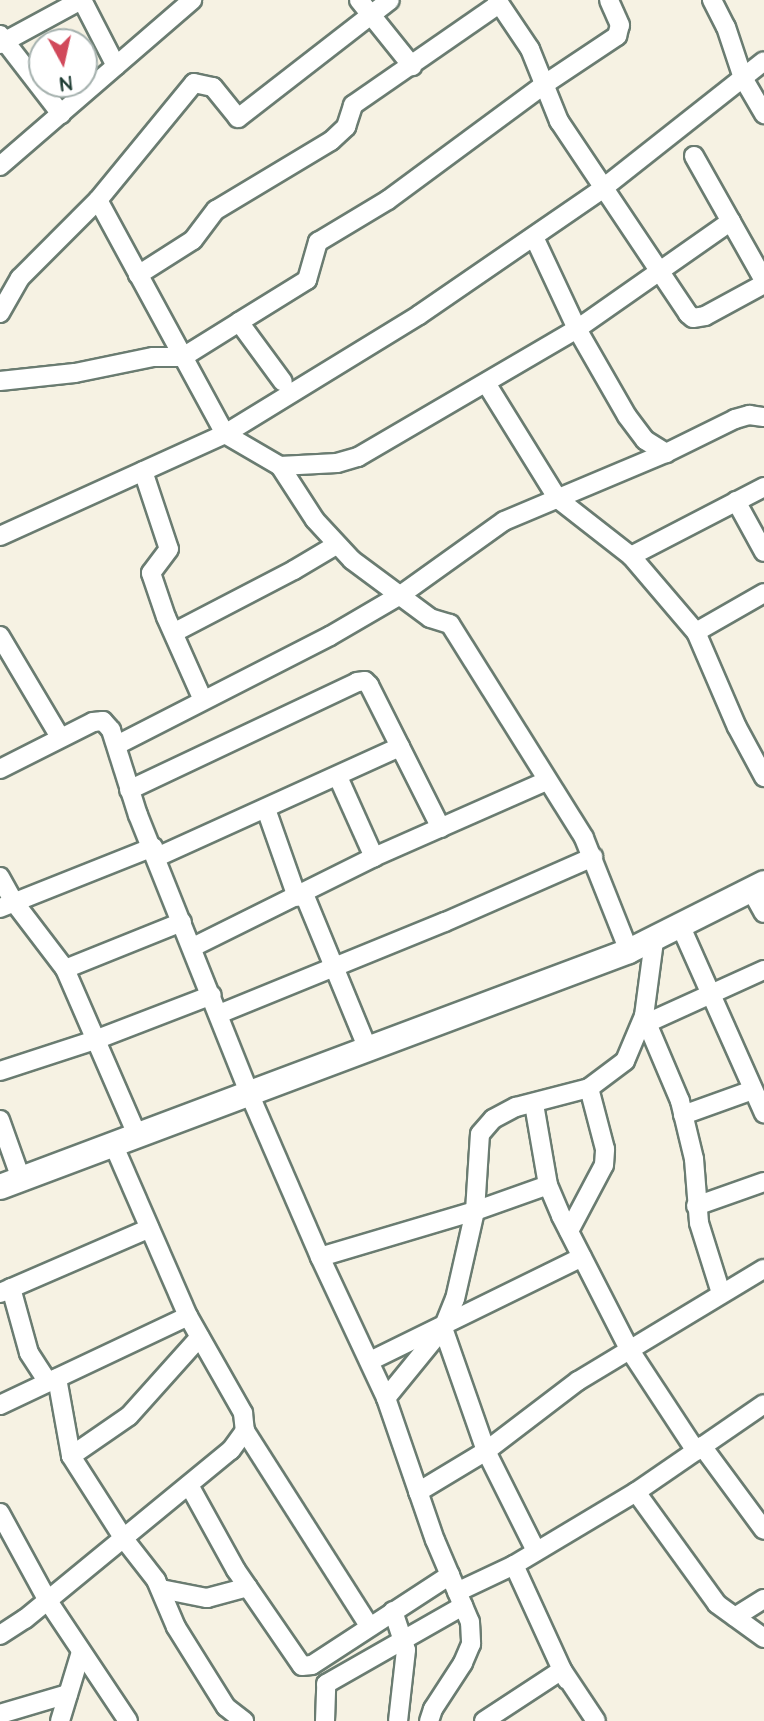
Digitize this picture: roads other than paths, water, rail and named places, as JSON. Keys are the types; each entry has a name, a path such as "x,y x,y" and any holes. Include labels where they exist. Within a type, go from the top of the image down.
{"street":[{"path":"61,114 2,40 82,0 116,66"},
{"path":"0,166 192,0"},
{"path":"0,313 20,278 98,200 194,83 213,86 238,118 365,7 390,0"},
{"path":"0,382 75,373 153,357 183,357 240,322 307,279 318,242 388,200 545,84 617,36 620,24 608,0"},
{"path":"712,0 726,27 743,78 764,114"},
{"path":"138,275 193,240 216,210 331,141 346,127 353,105 412,66 498,2 530,49 559,121 602,189 693,318 705,316 764,282 694,156"},
{"path":"365,7 412,66"},
{"path":"0,536 225,433 419,315 602,189 764,61"},
{"path":"98,200 225,433 280,466 315,520 335,545 352,560 402,594 430,618 450,624 584,838 629,951"},
{"path":"280,466 337,463 358,457 577,329 731,221"},
{"path":"534,237 577,329 627,416 645,440 666,453"},
{"path":"240,322 283,382"},
{"path":"486,383 558,499 631,556 696,632 737,727 757,744 764,777"},
{"path":"117,744 330,636 402,594 504,521 666,453 735,419 749,415 764,417"},
{"path":"143,471 169,549 151,573 204,700"},
{"path":"631,556 764,487"},
{"path":"736,501 764,552"},
{"path":"175,632 294,570 335,545"},
{"path":"696,632 764,593"},
{"path":"0,636 6,661 60,737"},
{"path":"129,790 357,682 369,685 441,828"},
{"path":"0,769 93,722 103,721 117,744 129,790 249,1093 320,1257 386,1398 418,1492 470,1622 471,1644 463,1663 433,1709 429,1721"},
{"path":"7,905 265,809 400,747"},
{"path":"338,777 374,857"},
{"path":"193,947 301,896 374,857 546,781"},
{"path":"265,809 368,1049"},
{"path":"219,1014 593,857"},
{"path":"0,877 7,905 65,969 138,1137"},
{"path":"0,1120 10,1183 629,951 654,941 757,886 764,913"},
{"path":"65,969 182,922"},
{"path":"681,927 764,1113"},
{"path":"386,1398 443,1328 463,1274 475,1211 480,1134 493,1119 516,1107 589,1088 625,1061 645,1019 654,941"},
{"path":"645,1019 679,1010 710,992 764,970"},
{"path":"0,1071 95,1040 212,995"},
{"path":"645,1019 683,1115 694,1159 696,1206 721,1293"},
{"path":"569,1231 604,1165 605,1149 589,1088"},
{"path":"683,1115 753,1090"},
{"path":"534,1104 548,1185 629,1349 699,1448 764,1530"},
{"path":"114,1146 188,1317 243,1413 245,1431 369,1626"},
{"path":"696,1206 764,1182"},
{"path":"320,1257 475,1211 548,1185"},
{"path":"150,1228 5,1291 29,1353 52,1380 71,1456 124,1539 161,1588 176,1627 226,1707 244,1721"},
{"path":"370,1362 582,1257"},
{"path":"418,1492 486,1451 578,1381 764,1269"},
{"path":"0,1405 188,1317"},
{"path":"443,1328 486,1451 536,1551"},
{"path":"71,1456 129,1416 200,1337"},
{"path":"325,1721 326,1685 404,1639 460,1599 536,1551 636,1492 764,1404"},
{"path":"0,1635 48,1601 189,1485 231,1450 245,1431"},
{"path":"189,1485 248,1587 302,1665 312,1665 450,1575"},
{"path":"636,1492 717,1604 764,1638"},
{"path":"0,1513 48,1601 128,1721"},
{"path":"514,1565 587,1721"},
{"path":"161,1588 207,1598 248,1587"},
{"path":"735,1617 764,1599"},
{"path":"393,1611 404,1639 404,1678 398,1721"},
{"path":"60,1721 81,1652"},
{"path":"484,1721 562,1670"},
{"path":"562,1670 596,1721"},
{"path":"0,1714 68,1695"}]}
